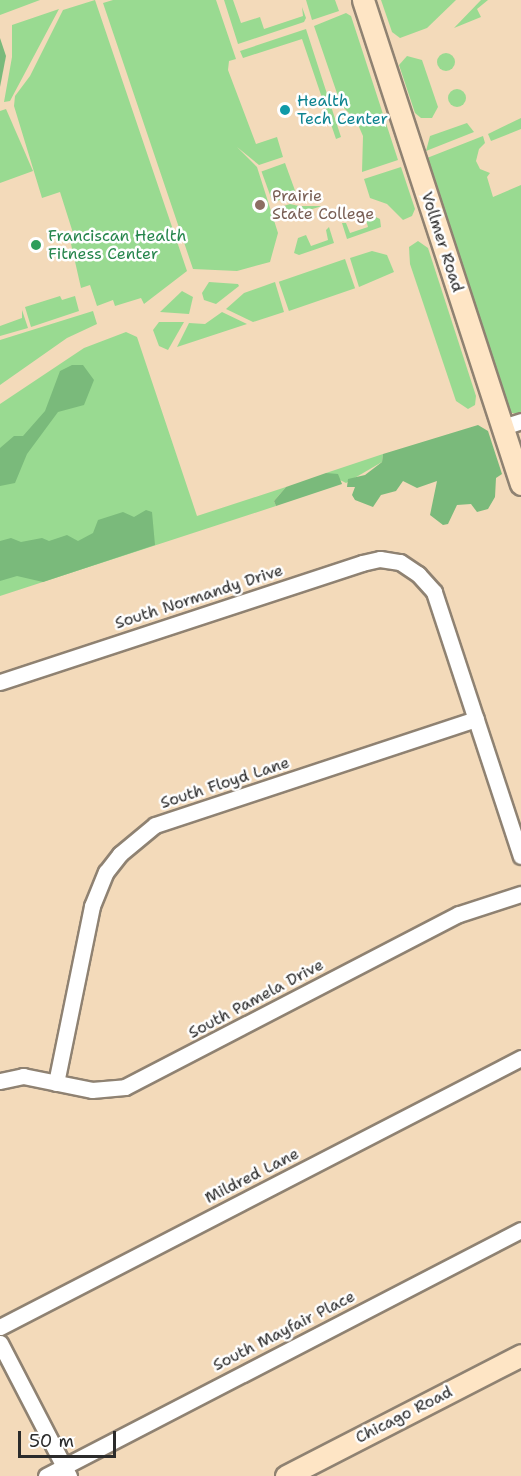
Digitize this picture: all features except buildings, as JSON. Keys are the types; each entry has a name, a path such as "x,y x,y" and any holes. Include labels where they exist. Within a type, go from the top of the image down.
{"main road":[{"name":"Vollmer Road","path":"363,0 512,424 521,484"},
{"name":"Chicago Road","path":"286,1476 521,1355"}],"street":[{"name":"South Normandy Drive","path":"0,682 362,562 380,559 410,568 434,592 476,719"},
{"path":"476,719 521,856"},
{"name":"South Floyd Lane","path":"56,1083 93,906 106,872 120,855 155,825 476,719"},
{"name":"South Pamela Drive","path":"0,1081 23,1076 104,1090 136,1083 459,914 521,894"},
{"name":"Mildred Lane","path":"0,1327 521,1058"},
{"name":"South Mayfair Place","path":"46,1476 67,1471 521,1230"},
{"path":"0,1343 67,1471"}],"green space":[{"path":"0,0 40,0 0,15"},
{"path":"95,0 187,271 144,304 141,298 115,306 113,300 97,306 90,285 81,288 69,235 73,233 60,192 42,198 14,106 15,96 30,76 63,10"},
{"path":"113,0 216,0 236,59 229,61 228,70 256,144 277,137 283,157 259,165 237,147 257,167 278,233 270,262 237,271 193,269 103,3"},
{"path":"224,0 233,0 241,23 260,17 264,29 303,16 302,7 306,18 304,22 238,44"},
{"path":"306,0 335,0 339,11 312,20"},
{"path":"381,0 456,0 427,28 400,38 392,32"},
{"path":"481,0 488,0 477,9 481,17 454,28"},
{"path":"59,9 10,101 4,102 12,57 12,25"},
{"path":"346,13 351,16 398,160 362,172 363,136 356,120 341,105 314,26"},
{"path":"306,29 341,137 336,139 302,39 243,58 240,51"},
{"path":"0,38 6,56 0,87"},
{"path":"446,53 452,56 455,62 452,68 446,71 440,68 437,62 440,56"},
{"path":"407,56 422,60 438,107 432,118 421,118 415,113 399,65"},
{"path":"453,89 461,89 466,94 464,105 453,107 448,102 448,94"},
{"path":"6,109 33,171 0,183 0,111"},
{"path":"521,118 521,129 491,141 488,134"},
{"path":"467,123 474,132 426,151 430,136"},
{"path":"483,136 485,143 479,149 476,161 480,169 490,173 487,177 493,197 521,185 521,415 508,412 442,216 427,158"},
{"path":"285,163 296,194 273,203 262,172"},
{"path":"401,167 415,209 412,216 403,220 387,204 370,198 364,179"},
{"path":"290,204 322,206 277,220 274,209"},
{"path":"369,214 380,219 381,227 347,239 342,223 346,223 350,233 368,227 365,216"},
{"path":"329,227 334,243 299,255 294,253 298,238 306,235 311,246 328,240 326,230"},
{"path":"418,241 428,248 476,396 475,405 468,409 456,401 410,264 409,247"},
{"path":"372,251 387,255 394,272 359,287 350,258"},
{"path":"345,259 355,288 289,311 279,282"},
{"path":"209,282 238,284 239,286 216,304 204,300 202,293"},
{"path":"275,282 284,312 253,322 226,309 244,293"},
{"path":"182,291 193,297 189,314 160,312"},
{"path":"60,296 62,300 75,296 79,311 31,327 25,307"},
{"path":"22,310 28,328 0,336 0,326 22,318"},
{"path":"93,311 97,324 67,338 0,385 0,340"},
{"path":"222,312 247,324 177,347 189,323 205,324"},
{"path":"159,322 184,322 168,350 159,346 153,330"},
{"path":"126,332 137,337 197,516 286,487 274,501 276,506 0,596 0,404 84,348"},
{"path":"72,365 83,365 94,380 84,405 58,412 27,454 15,483 0,486 0,448 14,436 23,436 45,411 60,371"},
{"path":"478,425 488,431 502,474 496,478 495,497 488,509 477,512 471,504 457,505 448,524 443,525 430,515 437,481 417,488 403,481 396,491 381,495 373,507 355,500 352,495 355,487 347,487 348,479 365,475 382,462 383,454"},
{"path":"383,454 382,462 346,483 326,473"},
{"path":"326,473 338,474 342,484 276,506 274,501 286,487"},
{"path":"146,510 152,512 155,545 43,582 17,576 0,581 0,541 11,538 21,542 42,538 49,541 67,535 78,541 93,533 98,520 123,512 134,517"}],"place":[{"name":"Health Tech Center","path":"285,110"},
{"name":"Prairie State College","path":"260,205"},
{"name":"Franciscan Health Fitness Center","path":"36,245"}]}
